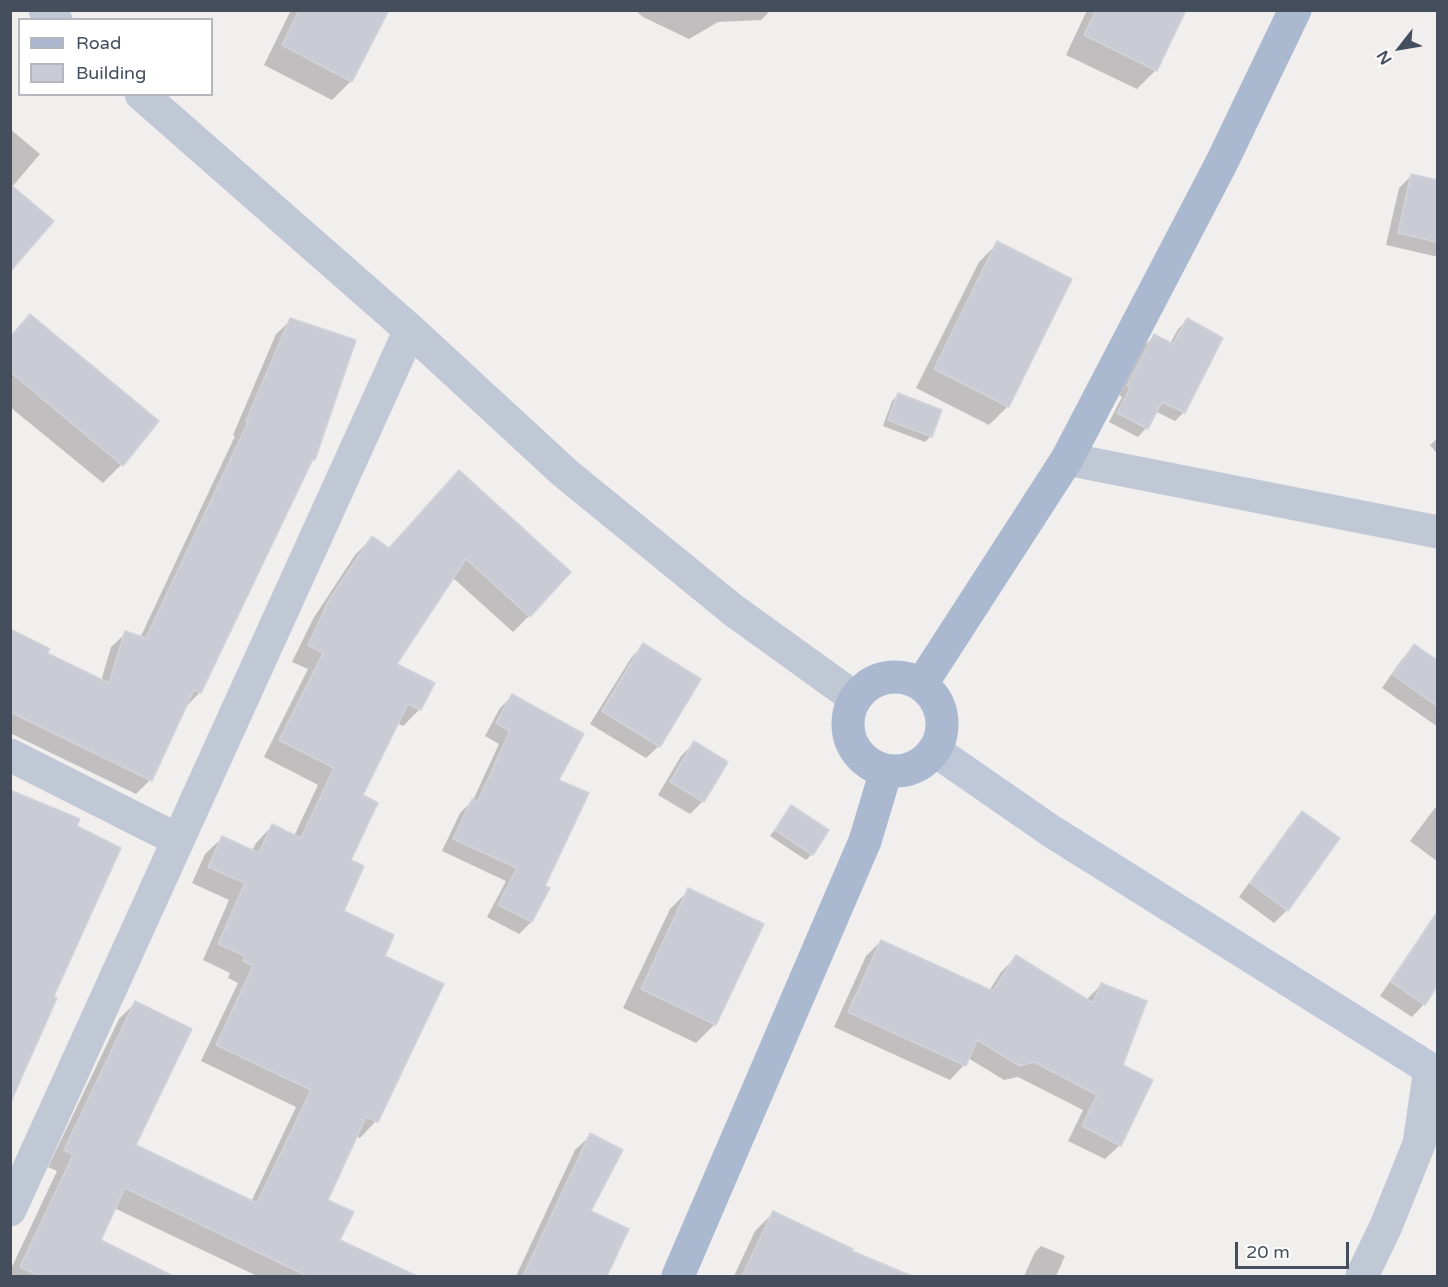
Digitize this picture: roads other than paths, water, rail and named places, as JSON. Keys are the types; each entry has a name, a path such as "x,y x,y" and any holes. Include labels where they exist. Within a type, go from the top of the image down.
{"main road":[{"path":"921,685 1067,459 1222,162 1295,10"},
{"path":"903,677 921,685 934,698 941,715 941,734 934,750 921,764 904,771 886,771 868,764 855,750 848,734 848,715 855,698 868,685 885,678 903,677"},
{"path":"678,1276 865,841 886,771"}],"street":[{"path":"143,96 410,330 574,480 733,610 855,698"},
{"path":"10,1210 410,330"},
{"path":"1067,459 1437,532"},
{"path":"934,750 1051,831 1434,1072 1419,1144 1386,1226 1362,1276"},
{"path":"10,755 178,840"}]}
